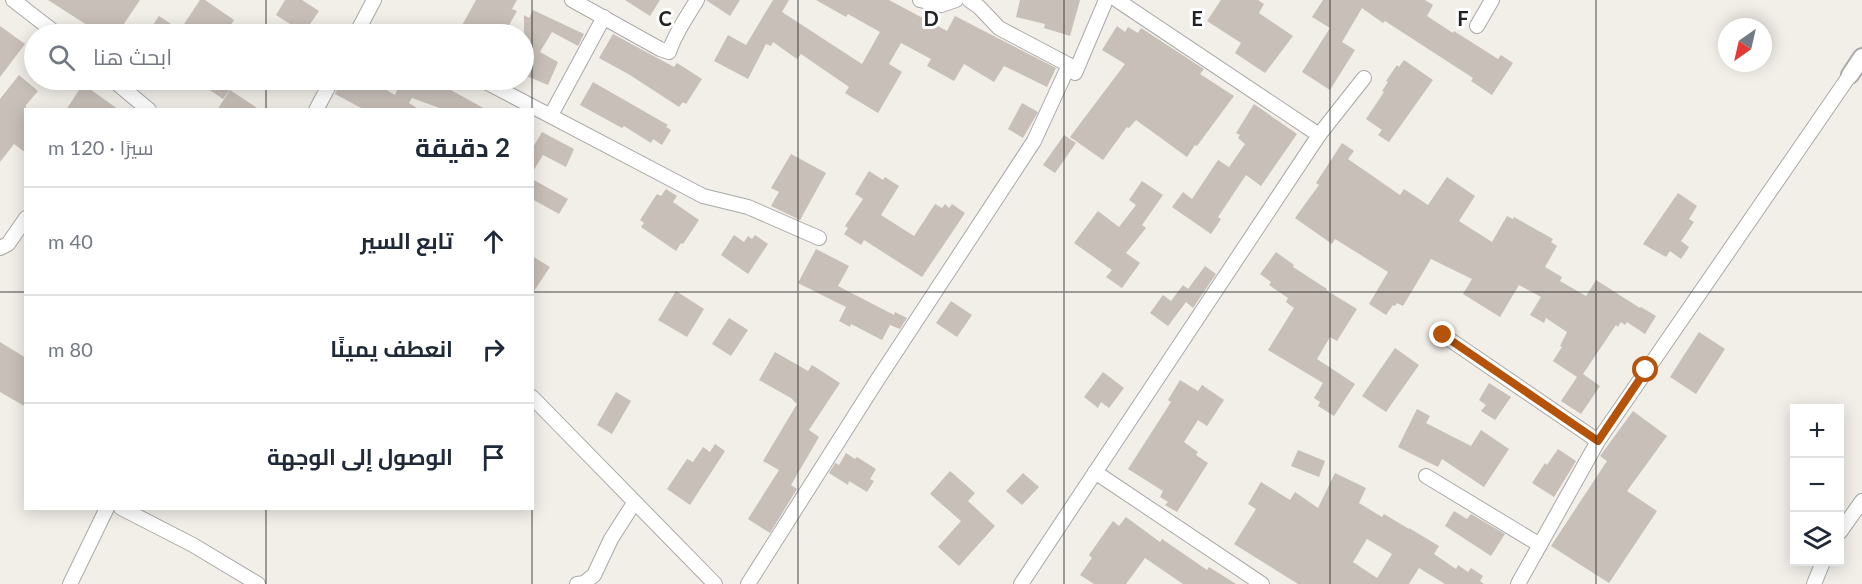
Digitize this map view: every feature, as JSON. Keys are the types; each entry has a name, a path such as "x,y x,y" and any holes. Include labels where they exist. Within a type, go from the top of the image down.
{"street":[{"path":"13,0 44,24"},
{"path":"365,24 374,0"},
{"path":"572,0 669,52 673,38 679,33 697,0"},
{"path":"920,0 941,5 956,0"},
{"path":"969,0 999,27 1069,65 1075,73 1106,0"},
{"path":"1117,0 1319,135"},
{"path":"1477,26 1492,0"},
{"path":"551,115 604,17"},
{"path":"1518,584 1598,441 1862,57"},
{"path":"748,584 876,381 1034,141 1069,65"},
{"path":"1021,584 1319,135 1364,78"},
{"path":"125,90 148,108"},
{"path":"317,108 327,90"},
{"path":"502,90 703,196 748,207 819,238"},
{"path":"0,248 8,244 24,221"},
{"path":"1443,335 1598,441"},
{"path":"534,399 715,584"},
{"path":"1095,472 1262,584"},
{"path":"1426,476 1540,545"},
{"path":"1844,525 1862,501"},
{"path":"577,584 584,583 594,575 611,539 634,503"},
{"path":"70,584 106,510"},
{"path":"125,510 193,545 258,584"},
{"path":"1814,584 1821,566"}],"building":[{"path":"48,0 140,0 124,24 85,24"},
{"path":"200,0 205,0 234,20 231,24 184,24"},
{"path":"285,0 302,0 319,11 310,24 290,24 276,15"},
{"path":"476,0 517,0 512,9 517,11 510,24 463,24"},
{"path":"625,0 660,0 650,16"},
{"path":"706,0 740,0 730,16"},
{"path":"773,0 789,0 782,12 862,64 880,32 816,0 889,0 947,31 955,16 1056,68 1047,87 1004,66 994,82 964,64 954,81 927,66 931,59 901,43 889,64 902,72 878,113 845,93 849,87 801,54 797,59 773,42 771,46 766,44 748,79 714,61 728,35 746,45"},
{"path":"1020,0 1080,0 1070,36 1044,28 1045,24 1016,17"},
{"path":"1221,0 1258,0 1264,4 1259,13 1293,36 1265,73 1235,53 1241,43 1207,21"},
{"path":"1323,0 1425,0 1433,5 1427,16 1498,59 1501,55 1513,63 1492,95 1471,81 1473,78 1362,8 1342,42 1355,50 1330,90 1302,72 1330,28 1312,17"},
{"path":"533,10 584,34 578,46 552,32 540,52 558,62 548,85 534,79 534,24 524,24 524,15 529,18"},
{"path":"159,16 171,24 154,24"},
{"path":"0,26 24,45 0,77"},
{"path":"1117,26 1125,32 1128,27 1138,33 1141,28 1204,69 1200,74 1234,96 1187,157 1136,120 1129,128 1127,127 1103,160 1070,137 1125,64 1102,50"},
{"path":"613,34 674,67 677,63 702,79 686,104 683,102 679,107 599,58"},
{"path":"1404,60 1433,80 1389,142 1378,135 1382,130 1366,119 1384,92 1382,91 1388,82 1386,81 1397,65 1399,67"},
{"path":"19,75 24,79 24,90 38,91 24,108 24,152 14,144 0,162 0,99"},
{"path":"593,82 668,125 666,127 671,130 662,145 653,139 651,143 624,126 622,128 580,105"},
{"path":"79,90 91,90 116,108 67,108"},
{"path":"210,90 230,90 223,99"},
{"path":"230,90 257,108 218,108"},
{"path":"337,90 386,90 395,95 397,90 451,90 483,108 440,108 412,98 409,103 417,108 361,108 335,94"},
{"path":"1022,103 1038,112 1023,138 1008,129"},
{"path":"1254,104 1297,134 1261,186 1246,175 1218,217 1221,219 1211,234 1172,207 1183,192 1192,199 1218,160 1229,167 1245,144 1238,138 1240,135 1236,133"},
{"path":"542,132 574,149 566,167 543,155 534,170 534,146"},
{"path":"1064,135 1076,143 1055,173 1043,165"},
{"path":"1342,143 1354,151 1348,159 1400,195 1404,189 1428,205 1447,177 1475,196 1459,221 1492,242 1507,216 1513,219 1514,217 1553,239 1551,242 1557,246 1545,267 1562,277 1560,281 1586,296 1596,280 1656,316 1645,334 1627,322 1625,325 1621,322 1618,327 1616,325 1583,374 1600,386 1581,414 1561,401 1577,377 1553,361 1562,347 1560,346 1567,332 1546,318 1544,323 1530,315 1541,297 1519,285 1500,317 1463,294 1472,279 1431,259 1403,306 1397,303 1393,305 1386,315 1369,304 1388,272 1335,239 1332,244 1295,218 1319,185 1316,183"},
{"path":"791,154 826,173 800,220 771,206 779,192 771,188"},
{"path":"869,171 899,186 881,215 914,236 935,204 942,208 945,204 949,208 952,204 965,213 922,277 864,240 861,245 844,234 848,228 845,226 863,199 855,194"},
{"path":"534,180 568,199 559,214 534,200"},
{"path":"1142,181 1163,195 1142,225 1146,228 1126,253 1140,263 1122,288 1106,277 1112,270 1074,243 1098,211 1119,227 1136,205 1129,200"},
{"path":"666,189 677,196 673,202 699,220 676,251 641,227 644,223 640,220 657,194 661,196"},
{"path":"1678,193 1697,206 1689,219 1694,222 1681,241 1689,247 1681,259 1670,251 1666,257 1643,244"},
{"path":"734,235 744,242 748,236 752,239 755,235 768,244 748,274 721,255"},
{"path":"816,249 849,266 838,286 894,315 895,312 907,318 900,329 890,325 882,340 851,324 850,327 839,321 846,307 798,283"},
{"path":"1276,252 1294,265 1293,267 1357,309 1337,341 1330,337 1317,359 1355,384 1334,416 1318,406 1320,402 1314,398 1323,383 1268,350 1294,308 1286,302 1288,298 1269,285 1271,282 1260,274"},
{"path":"534,257 550,267 534,291"},
{"path":"1205,266 1216,274 1193,308 1186,302 1168,326 1150,313 1163,295 1171,301 1183,285 1188,289"},
{"path":"676,291 704,309 687,337 658,320"},
{"path":"951,301 972,315 957,337 936,323"},
{"path":"729,318 748,330 731,356 712,344"},
{"path":"1699,332 1725,349 1696,394 1670,377"},
{"path":"0,342 24,357 24,406 0,392"},
{"path":"1395,348 1419,365 1386,412 1362,396"},
{"path":"775,352 808,371 812,365 840,383 809,430 819,437 791,485 797,489 770,533 748,519 779,470 763,461 797,404 791,398 759,380"},
{"path":"1103,372 1124,388 1109,408 1101,402 1098,408 1084,397"},
{"path":"1180,380 1198,391 1202,385 1224,400 1207,426 1198,420 1184,442 1198,452 1196,455 1208,463 1177,512 1165,505 1168,502 1160,497 1163,491 1128,469 1171,402 1168,400"},
{"path":"1489,383 1511,397 1495,420 1481,411 1486,405 1479,400"},
{"path":"616,392 631,401 612,434 597,425"},
{"path":"1417,409 1430,416 1426,423 1471,446 1481,430 1509,449 1484,487 1442,459 1438,467 1398,447"},
{"path":"1633,411 1667,436 1627,491 1657,511 1609,583 1551,546 1607,461 1600,456"},
{"path":"715,444 725,451 690,505 667,489 687,459 693,462 703,447 710,452"},
{"path":"1558,449 1576,461 1554,497 1532,483 1545,463 1547,465"},
{"path":"1298,450 1325,461 1319,477 1291,466"},
{"path":"846,453 876,469 870,479 874,481 867,492 849,481 848,485 829,473 835,463 839,465"},
{"path":"950,471 975,493 968,501 995,526 959,566 938,547 961,521 930,494"},
{"path":"1023,473 1039,487 1022,505 1006,491"},
{"path":"1335,473 1366,488 1359,503 1382,517 1384,514 1439,546 1434,554 1456,569 1458,565 1468,572 1471,568 1483,576 1480,581 1484,584 1445,584 1419,568 1409,584 1298,584 1234,544 1256,509 1248,504 1261,482 1290,500 1295,492 1318,508","holes":["1367,539 1392,554 1377,578 1353,562"]},
{"path":"1454,511 1467,519 1471,514 1505,534 1491,556 1445,526"},
{"path":"1126,517 1160,542 1162,539 1207,570 1209,567 1236,584 1183,584 1145,558 1126,584 1094,584 1080,575 1092,558 1089,555 1113,521 1119,526"}],"route":[{"path":"1443,335 1598,441 1646,370"}]}
